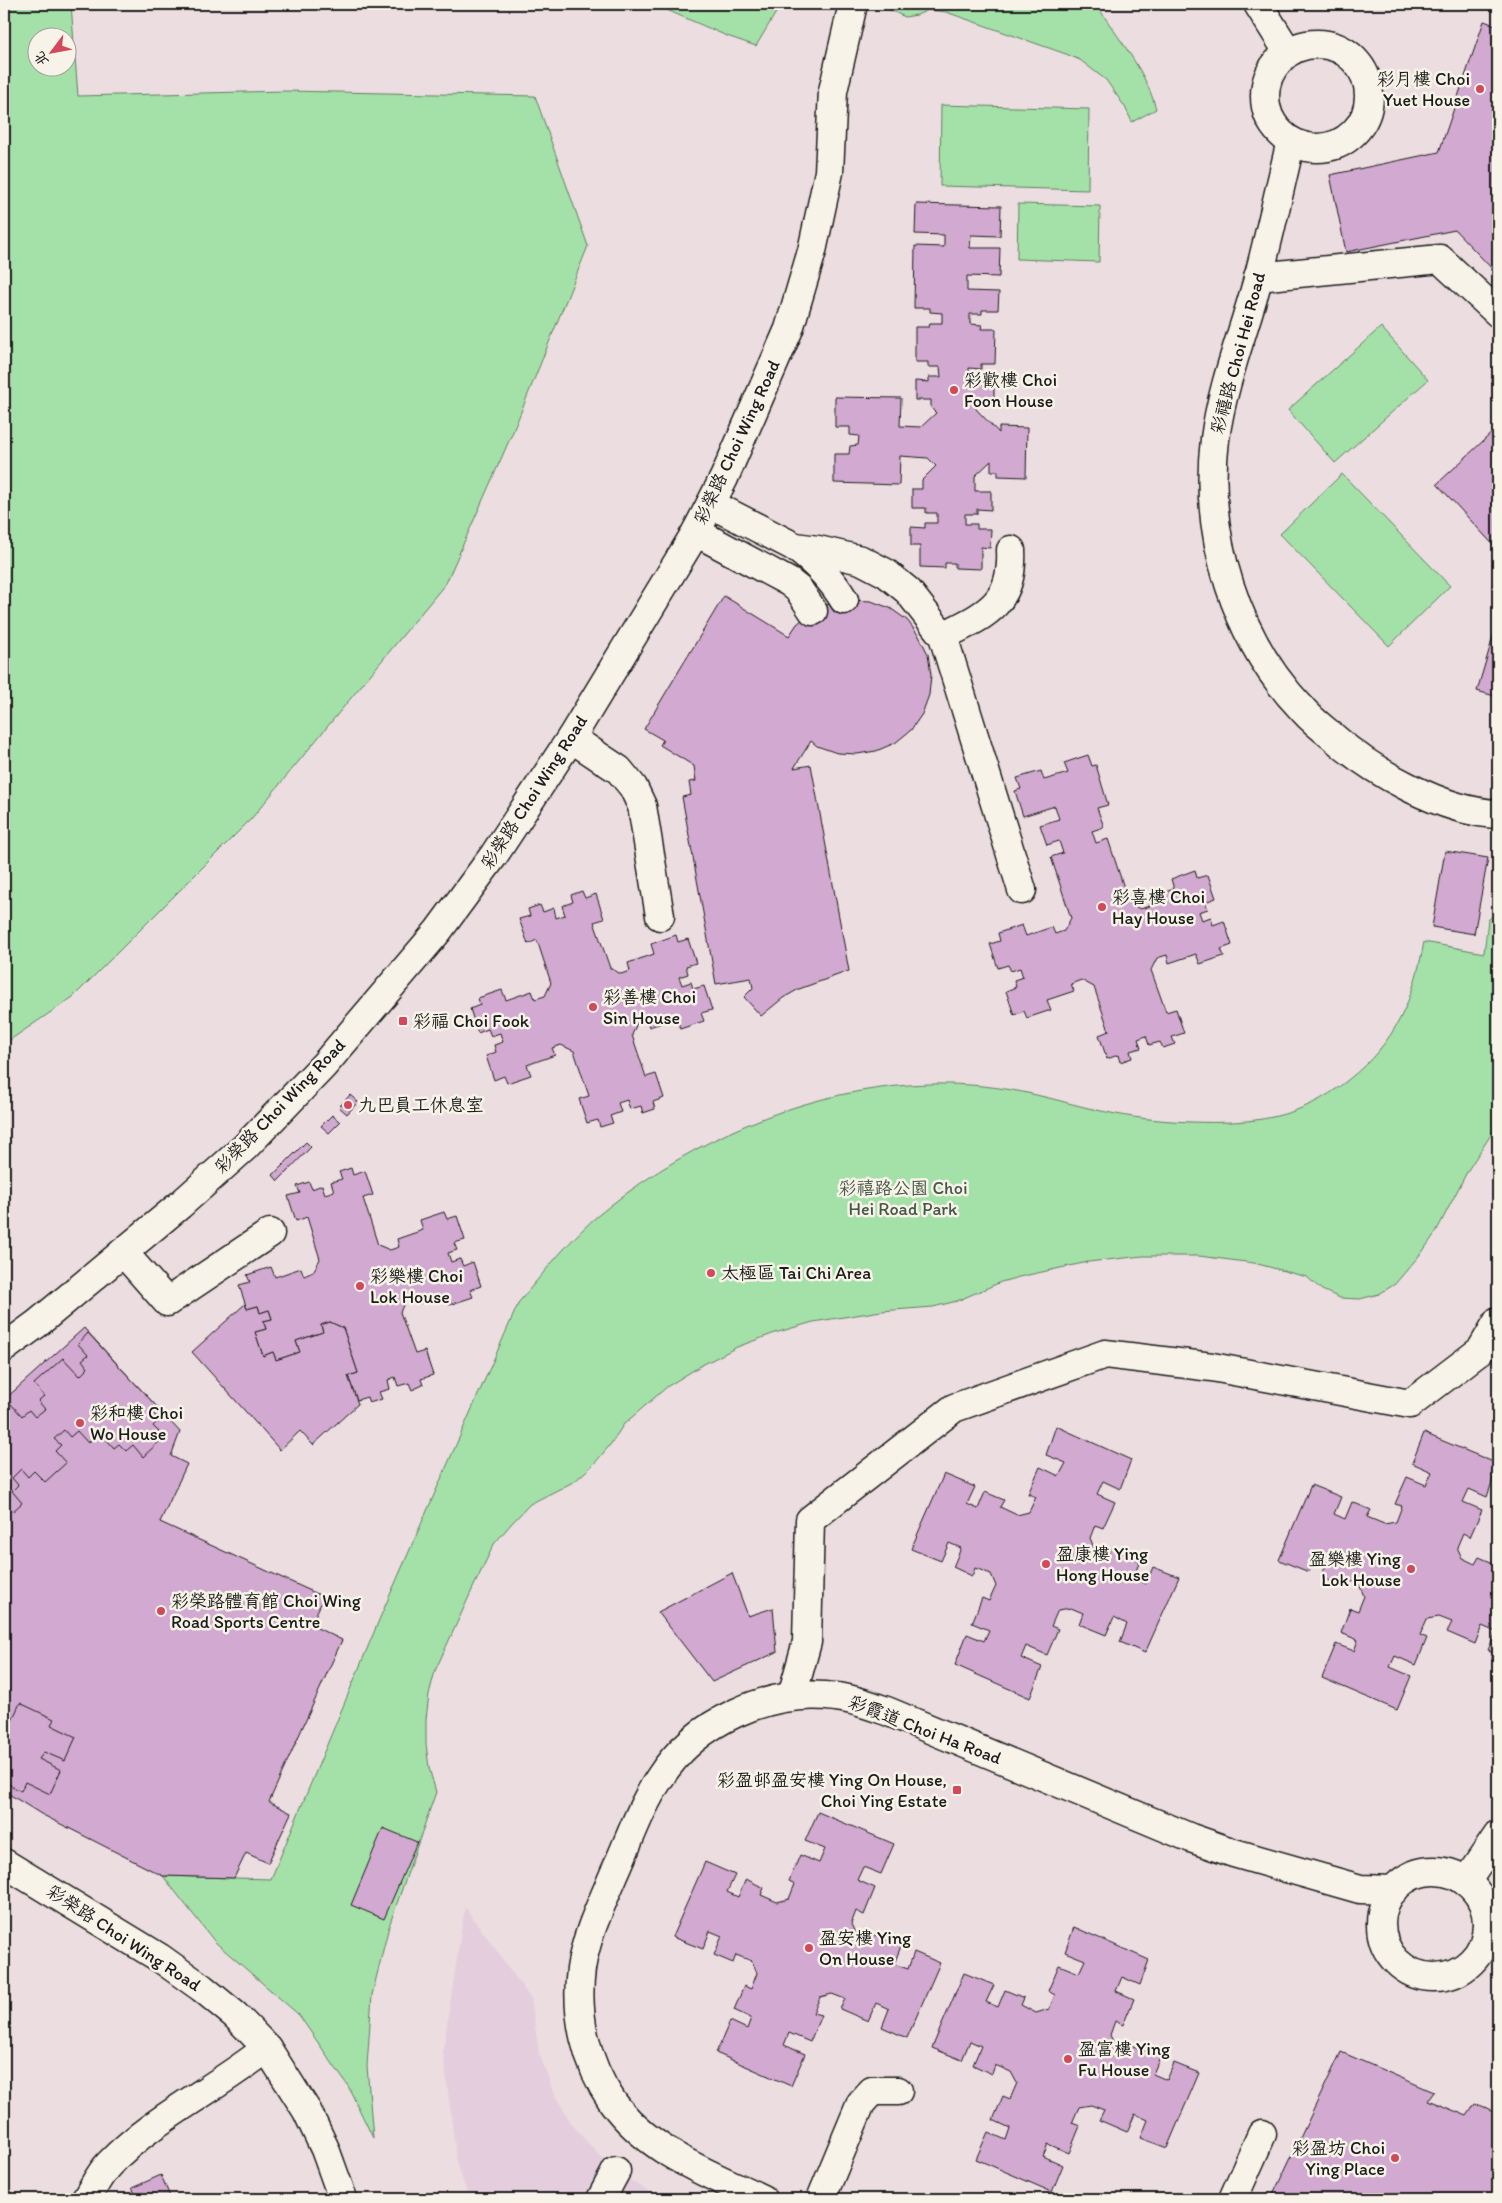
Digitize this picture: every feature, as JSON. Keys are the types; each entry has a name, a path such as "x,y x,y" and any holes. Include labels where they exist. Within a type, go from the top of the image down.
{"street":[{"name":"彩榮路 Choi Wing Road","path":"4,1348 38,1323 245,1147 324,1065 438,931 500,846 571,738 696,532 724,478 789,329 812,251 829,172 833,90 852,4"},
{"path":"1258,4 1288,52"},
{"path":"1320,43 1337,46 1352,56 1363,69 1369,85 1370,102 1365,119 1355,133 1341,143 1324,148 1306,147 1291,141 1277,130 1268,115 1265,97 1267,80 1275,64 1288,52 1303,44 1320,43"},
{"name":"彩禧路 Choi Hei Road","path":"1291,141 1258,277 1228,382 1215,439 1213,498 1220,556 1239,612 1267,664 1303,711 1347,750 1398,781 1439,802 1485,814 1498,814"},
{"path":"1258,277 1440,259 1498,313"},
{"path":"710,504 794,547 807,556 828,576 844,600"},
{"path":"696,532 789,582 799,590 813,611"},
{"path":"794,547 818,550 861,560 886,573 908,591 943,636 1022,890"},
{"path":"943,636 987,614 999,602 1008,586 1012,568 1011,550"},
{"path":"571,738 619,770 633,786 642,806 660,916"},
{"path":"123,1252 167,1302 270,1233"},
{"path":"792,1696 807,1642 810,1520 954,1408 1105,1354 1212,1367 1410,1404 1481,1350 1498,1321"},
{"name":"彩霞道 Choi Ha Road","path":"762,2199 666,2152 644,2137 627,2120 599,2078 588,2053 582,2026 580,1999 581,1969 596,1917 645,1803 659,1778 688,1745 735,1713 759,1704 792,1696 836,1697 858,1701 890,1712 1208,1844 1360,1889 1394,1890"},
{"path":"1466,1882 1498,1835"},
{"name":"彩榮路 Choi Wing Road","path":"4,1863 160,1958 235,2015 267,2048 307,2111 325,2149 343,2199"},
{"path":"1434,1871 1456,1875 1466,1882 1476,1891 1483,1902 1487,1929 1484,1943 1488,1957 1461,1970 1435,1977 1420,1975 1406,1968 1395,1959 1387,1946 1382,1932 1382,1916 1386,1902 1394,1890 1412,1876 1434,1871"},
{"path":"86,2199 108,2165 138,2136 244,2067 267,2048"},
{"path":"821,2199 861,2103 872,2091 898,2091"},
{"path":"1233,2199 1262,2134"},
{"path":"601,2199 616,2171"}],"shaded area":[{"path":"465,1907 531,1999 539,2053 553,2091 571,2123 593,2149 616,2171 660,2199 469,2199 457,2163 443,2050"}],"green space":[{"path":"4,4 71,4 73,28 28,28 28,78 77,78 78,96 285,91 535,96 588,246 512,434 446,583 251,819 73,997 4,1044"},
{"path":"653,4 781,4 756,46 727,36"},
{"path":"877,4 1096,4 1138,67 1156,109 1132,122 1125,107 1106,80 1080,60 946,12 928,10 917,15 905,17"},
{"path":"941,105 1089,109 1088,190 940,186"},
{"path":"1018,204 1100,206 1099,262 1017,259"},
{"path":"1381,327 1428,380 1335,463 1288,410"},
{"path":"1342,474 1450,586 1389,646 1280,534"},
{"name":"彩禧路公園 Choi Hei Road Park","path":"1498,911 1498,1124 1468,1170 1436,1232 1423,1251 1395,1284 1379,1294 1360,1299 1340,1298 1322,1290 1307,1277 1254,1263 1199,1256 1143,1256 1088,1262 1019,1277 1001,1282 957,1301 933,1307 881,1311 813,1322 737,1347 702,1365 668,1386 624,1424 594,1464 575,1481 530,1504 511,1524 494,1544 435,1671 429,1694 426,1744 429,1768 436,1792 389,1926 372,1995 367,2066 373,2138 348,2086 299,2015 215,1942 163,1876 271,1879 382,1613 519,1302 565,1248 595,1218 626,1194 659,1171 693,1151 766,1117 804,1104 842,1095 919,1084 957,1084 1013,1090 1105,1112 1163,1120 1234,1122 1274,1117 1293,1111 1311,1104 1330,1093 1365,1066 1379,1051 1400,1019 1408,1002 1420,963 1424,942 1484,953 1488,920"}],"building":[{"name":"彩月樓 Choi Yuet House","path":"1484,21 1498,26 1498,275 1455,230 1346,252 1330,175 1439,152"},
{"name":"彩歡樓 Choi Foon House","path":"916,204 1001,206 1000,236 971,235 970,248 1000,248 999,277 967,276 967,291 999,292 998,310 982,310 982,314 970,314 970,324 982,325 981,329 996,329 995,364 981,364 981,369 969,368 969,378 980,378 980,383 994,383 994,402 977,401 976,409 999,433 999,427 1027,428 1026,477 998,476 998,471 991,471 991,461 975,476 975,491 991,491 991,510 977,509 977,514 965,514 965,524 977,524 977,529 991,529 990,548 981,547 981,569 955,568 955,563 945,563 945,568 920,567 920,546 911,546 911,527 925,528 925,523 937,523 937,513 926,513 926,508 912,508 912,489 922,489 922,480 936,466 928,458 900,456 899,485 834,483 834,454 849,454 850,446 858,445 859,436 850,435 850,427 835,427 835,397 901,398 900,426 921,427 936,413 931,408 931,400 915,400 915,381 929,382 929,377 941,377 940,367 928,367 928,362 915,362 915,327 929,327 930,323 942,323 942,313 930,312 930,308 914,308 915,246 944,247 944,235 915,234"},
{"path":"1498,429 1498,550 1437,484"},
{"path":"724,596 789,636 797,624 813,611 831,603 851,600 871,601 890,608 907,620 919,636 928,654 931,675 929,695 922,714 911,730 895,743 876,751 857,754 837,753 817,746 811,741 794,768 811,765 849,971 799,989 783,998 761,1016 744,997 753,988 751,978 716,984 682,797 691,795 689,782 696,781 694,766 660,745 663,740 644,729"},
{"path":"1498,620 1498,697 1477,691"},
{"name":"彩喜樓 Choi Hay House","path":"1088,755 1092,766 1096,765 1108,805 1097,808 1104,827 1092,831 1096,843 1108,839 1129,903 1140,909 1150,906 1148,898 1174,889 1171,879 1195,870 1197,878 1208,875 1216,898 1205,902 1208,909 1199,912 1202,920 1211,917 1213,925 1224,921 1232,945 1221,949 1224,956 1200,964 1196,954 1169,963 1167,955 1157,958 1151,970 1166,1012 1176,1009 1184,1033 1172,1037 1175,1044 1163,1048 1160,1042 1149,1045 1146,1036 1138,1039 1141,1048 1130,1051 1132,1058 1120,1062 1118,1055 1107,1059 1099,1035 1109,1031 1094,987 1081,980 1071,984 1074,991 1047,1000 1051,1010 1027,1018 1024,1011 1014,1015 1006,991 1016,987 1014,980 1023,977 1020,968 1011,971 1008,965 998,968 990,944 1000,941 998,933 1022,925 1026,936 1052,927 1055,934 1064,931 1071,918 1051,857 1063,853 1059,841 1047,845 1040,825 1059,819 1055,806 1023,816 1015,791 1021,789 1017,778 1041,771 1044,780 1068,773 1064,763"},
{"path":"1445,851 1488,858 1474,934 1432,927"},
{"name":"彩善樓 Choi Sin House","path":"582,891 585,898 596,894 604,919 594,922 610,968 621,974 630,971 628,963 654,954 651,944 676,935 678,942 688,939 696,963 686,966 688,974 679,977 682,985 691,982 693,989 704,986 712,1010 701,1013 704,1021 680,1029 677,1018 649,1027 647,1019 637,1023 632,1035 646,1077 656,1074 664,1098 653,1102 655,1109 643,1113 641,1106 630,1109 627,1100 618,1103 621,1112 610,1116 613,1123 600,1127 598,1120 587,1123 579,1099 589,1096 574,1051 561,1045 552,1048 555,1055 527,1065 531,1075 507,1083 504,1076 494,1080 486,1056 496,1052 494,1045 503,1042 500,1033 491,1036 488,1029 478,1033 470,1009 480,1005 478,998 502,990 506,1000 532,991 535,999 545,996 551,983 537,940 528,944 519,919 530,916 528,909 540,905 543,912 554,908 556,918 565,915 562,906 573,902 571,895"},
{"name":"九巴員工休息室","path":"350,1095 358,1102 347,1114 339,1107"},
{"path":"332,1115 340,1122 329,1133 321,1126"},
{"path":"306,1142 311,1147 278,1181 273,1175"},
{"name":"彩樂樓 Choi Lok House","path":"351,1168 353,1175 365,1171 373,1195 363,1198 378,1245 390,1250 399,1247 397,1239 423,1230 420,1220 444,1212 447,1219 457,1216 465,1240 454,1243 457,1250 448,1253 451,1262 460,1259 463,1266 473,1262 481,1286 470,1290 473,1297 449,1305 445,1295 418,1304 416,1297 406,1299 400,1312 415,1354 425,1351 433,1375 421,1379 423,1385 412,1390 409,1383 398,1386 395,1377 388,1380 390,1389 379,1392 382,1399 369,1403 367,1397 357,1400 348,1376 358,1373 343,1328 330,1322 321,1325 323,1332 296,1341 300,1352 276,1360 273,1352 263,1356 255,1332 266,1329 263,1321 272,1319 269,1310 260,1313 258,1306 247,1309 239,1285 250,1282 247,1275 271,1267 275,1277 301,1268 304,1276 313,1272 320,1259 307,1217 296,1221 288,1196 300,1193 297,1186 309,1182 312,1189 322,1185 325,1194 334,1191 331,1182 342,1179 339,1172"},
{"path":"245,1304 247,1309 258,1306 260,1313 269,1310 272,1319 263,1321 266,1329 255,1332 263,1356 273,1352 276,1360 300,1352 296,1341 323,1332 321,1325 330,1322 343,1328 358,1373 348,1376 358,1404 313,1445 300,1431 280,1450 192,1352"},
{"name":"彩榮路體育館 Choi Wing Road Sports Centre","path":"84,1328 180,1432 171,1456 187,1464 160,1522 324,1597 311,1625 342,1640 269,1802 291,1813 268,1863 246,1853 234,1878 163,1876 41,1814 4,1791 4,1400"},
{"name":"彩和樓 Choi Wo House","path":"88,1333 158,1408 153,1413 159,1420 153,1426 164,1437 143,1457 133,1445 126,1451 119,1444 114,1448 100,1432 88,1443 77,1431 70,1437 64,1430 54,1439 61,1445 55,1451 66,1463 45,1482 34,1471 28,1477 21,1469 12,1478 18,1485 12,1491 22,1503 12,1512 4,1503 4,1411 11,1404 22,1416 29,1410 35,1417 45,1409 38,1401 44,1396 34,1384 63,1358 80,1376 88,1368 82,1360 88,1355 78,1344"},
{"name":"盈康樓 Ying Hong House","path":"1056,1426 1131,1460 1120,1489 1103,1481 1097,1494 1115,1502 1103,1528 1095,1525 1090,1538 1095,1550 1108,1556 1111,1548 1140,1561 1133,1578 1146,1584 1153,1567 1179,1577 1145,1653 1120,1642 1127,1624 1114,1617 1106,1635 1079,1624 1083,1613 1071,1608 1058,1610 1051,1626 1058,1629 1047,1655 1026,1646 1021,1658 1042,1667 1030,1698 955,1665 967,1634 984,1641 989,1630 972,1623 982,1598 989,1601 996,1586 991,1574 975,1568 972,1576 953,1567 961,1548 949,1543 941,1561 911,1549 944,1474 975,1487 967,1504 978,1509 985,1492 1004,1500 1000,1507 1017,1515 1029,1512 1036,1497 1028,1494 1040,1467 1059,1476 1066,1463 1046,1455"},
{"name":"盈樂樓 Ying Lok House","path":"1424,1433 1498,1464 1487,1497 1469,1489 1463,1502 1482,1510 1470,1537 1463,1533 1457,1547 1462,1558 1475,1564 1479,1557 1498,1565 1498,1654 1488,1650 1496,1632 1482,1626 1475,1644 1447,1632 1452,1622 1439,1617 1427,1619 1420,1635 1427,1638 1416,1665 1395,1656 1390,1667 1411,1676 1397,1710 1322,1678 1336,1644 1354,1651 1358,1640 1341,1633 1350,1608 1358,1611 1364,1596 1359,1584 1343,1578 1340,1586 1321,1577 1329,1558 1317,1553 1309,1572 1279,1560 1311,1485 1341,1497 1334,1514 1345,1519 1352,1502 1371,1510 1367,1517 1384,1524 1396,1522 1402,1506 1395,1504 1407,1477 1426,1485 1432,1472 1412,1463"},
{"path":"732,1573 748,1616 773,1608 777,1652 712,1682 658,1612"},
{"path":"20,1703 54,1719 51,1725 76,1737 65,1761 44,1752 39,1759 61,1770 50,1794 25,1782 21,1791 4,1782 4,1724 9,1727"},
{"name":"盈安樓 Ying On House","path":"818,1812 894,1844 881,1874 863,1867 857,1880 875,1888 864,1915 856,1911 851,1924 856,1935 869,1942 872,1934 901,1946 894,1964 908,1969 914,1952 940,1963 907,2038 882,2027 889,2009 876,2003 868,2021 840,2009 845,1999 832,1994 820,1997 813,2013 821,2015 810,2042 789,2033 784,2045 805,2054 791,2086 716,2053 730,2021 747,2029 751,2018 734,2010 744,1986 751,1989 757,1973 752,1961 736,1955 733,1963 714,1955 722,1936 710,1931 703,1949 672,1937 705,1862 735,1875 727,1892 738,1897 746,1879 764,1888 761,1895 777,1902 789,1899 795,1884 789,1881 800,1855 819,1863 825,1849 805,1841"},
{"path":"383,1828 417,1842 384,1919 351,1905"},
{"name":"盈富樓 Ying Fu House","path":"1074,1927 1149,1960 1140,1985 1122,1977 1116,1991 1134,1999 1123,2025 1115,2021 1110,2035 1115,2046 1128,2052 1131,2045 1160,2057 1153,2074 1167,2080 1174,2063 1199,2073 1167,2148 1141,2138 1148,2120 1135,2114 1127,2132 1099,2120 1104,2110 1091,2105 1079,2107 1072,2123 1080,2126 1069,2153 1048,2144 1043,2156 1063,2165 1052,2192 976,2159 988,2132 1006,2140 1010,2128 993,2120 1003,2096 1010,2099 1017,2083 1011,2072 995,2065 992,2074 973,2065 981,2046 970,2041 962,2060 932,2048 964,1973 994,1985 986,2002 998,2007 1005,1990 1024,1998 1021,2005 1036,2013 1049,2009 1055,1995 1048,1991 1059,1965 1079,1973 1085,1960 1065,1952"},
{"name":"彩盈坊 Choi Ying Place","path":"1341,2052 1434,2092 1428,2100 1467,2116 1475,2104 1498,2114 1498,2199 1271,2199"},
{"path":"161,2175 171,2199 133,2199 137,2197 132,2188"}],"place":[{"name":"彩月樓 Choi Yuet House","path":"1480,89"},
{"name":"彩歡樓 Choi Foon House","path":"954,390"},
{"name":"彩喜樓 Choi Hay House","path":"1102,907"},
{"name":"彩善樓 Choi Sin House","path":"593,1007"},
{"name":"彩福 Choi Fook","path":"403,1021"},
{"name":"九巴員工休息室","path":"348,1105"},
{"name":"太極區 Tai Chi Area","path":"711,1273"},
{"name":"彩樂樓 Choi Lok House","path":"360,1286"},
{"name":"彩和樓 Choi Wo House","path":"80,1423"},
{"name":"盈康樓 Ying Hong House","path":"1046,1564"},
{"name":"盈樂樓 Ying Lok House","path":"1411,1569"},
{"name":"彩榮路體育館 Choi Wing Road Sports Centre","path":"161,1611"},
{"name":"彩盈邨盈安樓 Ying On House, Choi Ying Estate","path":"957,1790"},
{"name":"盈安樓 Ying On House","path":"809,1948"},
{"name":"盈富樓 Ying Fu House","path":"1068,2059"},
{"name":"彩盈坊 Choi Ying Place","path":"1395,2158"}]}
